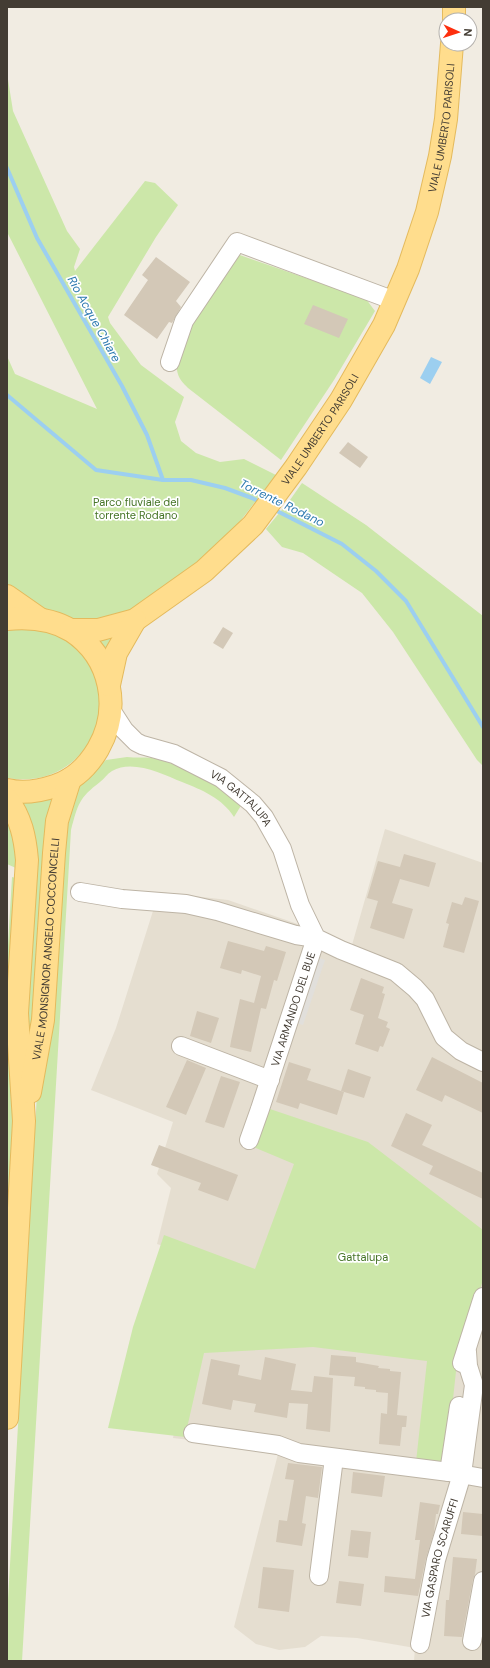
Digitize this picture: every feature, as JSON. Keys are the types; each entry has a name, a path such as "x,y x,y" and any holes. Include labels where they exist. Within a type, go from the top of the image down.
{"main road":[{"name":"VIALE UMBERTO PARISOLI","path":"71,630 98,630 135,620 204,571 253,525 296,467 356,377 395,301 424,219 435,181 446,119 451,52"},
{"path":"7,596 40,619"},
{"path":"7,620 22,617 40,619 71,630 91,649 99,660 109,685 111,710 105,737 94,756 82,770 70,779 59,784 35,791 7,790"},
{"name":"VIALE UMBERTO PARISOLI","path":"109,685 116,653 135,620"},
{"name":"VIALE MONSIGNOR ANGELO COCCONCELLI","path":"24,1121 43,1020 57,821 70,779"},
{"name":"VIALE MONSIGNOR ANGELO COCCONCELLI","path":"7,799 20,820 26,839 28,860 17,1013 24,1121 7,1418"}],"street":[{"path":"170,362 184,321 237,242 395,301"},
{"name":"VIA GATTALUPA","path":"111,710 124,730 136,742 174,754 221,778 234,787 264,817 282,849 300,905 316,938"},
{"path":"80,892 122,899 186,904 217,911 296,935 316,938 341,950 396,972 415,988 425,999 444,1037 461,1051 483,1062"},
{"name":"VIA ARMANDO DEL BUE","path":"248,1140 270,1080 316,938"},
{"name":"VIA ARMANDO DEL BUE","path":"181,1046 270,1080"},
{"name":"VIA GASPARO SCARUFFI","path":"420,1644 436,1560 474,1385 468,1366 466,1352 483,1297"},
{"path":"193,1433 259,1441 278,1445 299,1453 456,1473 483,1478"},
{"path":"318,1576 334,1458"},
{"path":"472,1641 483,1581"}],"shaded area":[{"path":"385,829 483,863 483,1661 414,1661 415,1648 357,1638 321,1636 305,1647 279,1650 256,1644 234,1627 279,1450 173,1438 187,1373 219,1329 300,1290 157,1244 171,1188 157,1174 173,1122 91,1090 116,1028 159,892 228,900 321,932 350,952"},
{"path":"310,955 325,960 303,1025 289,1021"}],"green space":[{"name":"Parco fluviale del torrente Rodano","path":"7,73 13,111 67,231 80,249 74,267 75,271 145,181 155,183 178,205 156,237 108,317 110,323 141,365 184,397 175,422 181,441 196,453 220,462 244,459 276,475 224,542 161,590 123,616 78,623 40,608 7,587 7,356 15,374 97,409 7,232"},
{"path":"234,253 366,299 375,311 334,380 281,460 188,388 178,375 177,358 188,328 208,293"},
{"path":"302,483 366,525 483,616 483,766 477,760 393,632 362,593 303,553 282,547 266,529"},
{"path":"21,628 50,632 59,636 83,655 96,678 100,703 96,728 83,751 64,768 38,778 7,778 7,630"},
{"path":"117,633 107,652 96,638"},
{"path":"127,757 152,758 176,765 200,776 242,804 234,817 224,805 211,795 157,772 138,767 129,767 112,771 83,797 73,821 71,830 22,1661 7,1661 7,1617 37,1094 65,812 72,793 95,769 106,760"},
{"path":"55,797 29,1057 21,803 35,802"},
{"path":"7,813 11,819 18,869 7,864"},
{"path":"12,877 22,880 13,1005 12,1128 14,1134 7,1256 7,962"},
{"name":"Gattalupa","path":"264,1107 368,1142 483,1230 483,1280 457,1362 446,1464 416,1462 427,1361 313,1347 204,1353 185,1437 108,1428 133,1327 164,1235 255,1269 294,1164 251,1146"}],"water":[{"path":"431,357 442,362 430,384 420,378"}],"building":[{"path":"156,257 190,282 176,301 181,307 172,323 169,322 157,339 124,315 148,280 142,275"},
{"path":"313,305 348,319 339,338 304,324"},
{"path":"348,442 368,457 360,468 339,453"},
{"path":"223,627 233,633 223,649 213,643"},
{"path":"404,854 436,863 429,887 400,879 392,903 413,909 404,939 370,928 378,901 367,898 378,861 400,867"},
{"path":"465,897 479,901 464,953 443,947 449,924 446,923 452,902 462,905"},
{"path":"228,941 264,951 266,946 286,952 277,981 274,980 266,1009 261,1008 251,1052 230,1047 240,999 254,1003 261,976 242,970 241,974 220,968"},
{"path":"361,978 384,987 382,993 385,994 378,1018 388,1022 386,1027 390,1029 383,1047 380,1046 378,1052 355,1044 364,1015 350,1010"},
{"path":"197,1011 219,1018 211,1043 190,1036"},
{"path":"432,1057 483,1083 483,1113 445,1095 442,1102 416,1090"},
{"path":"187,1060 206,1068 186,1115 166,1107"},
{"path":"289,1062 311,1069 307,1080 344,1092 337,1115 300,1103 298,1109 276,1102"},
{"path":"348,1069 371,1077 364,1098 341,1091"},
{"path":"221,1076 240,1082 224,1128 205,1122"},
{"path":"406,1113 432,1125 422,1145 483,1173 483,1199 429,1174 433,1166 391,1146"},
{"path":"159,1145 238,1175 228,1201 198,1190 201,1183 151,1165"},
{"path":"331,1355 356,1357 356,1362 379,1366 378,1368 390,1369 390,1371 401,1372 397,1415 407,1416 406,1427 402,1427 400,1446 379,1444 381,1413 387,1414 388,1393 376,1392 376,1390 365,1389 365,1387 354,1386 355,1377 329,1375"},
{"path":"265,1357 296,1364 291,1390 312,1392 314,1376 333,1378 330,1432 306,1429 308,1404 289,1403 287,1418 254,1412 256,1404 233,1400 231,1410 202,1404 211,1359 240,1365 238,1375 261,1380"},
{"path":"288,1463 322,1467 318,1498 306,1496 302,1523 306,1524 302,1546 276,1542 279,1520 287,1521 294,1480 285,1479"},
{"path":"353,1472 385,1476 382,1497 351,1493"},
{"path":"420,1502 440,1505 438,1514 436,1514 434,1532 426,1558 418,1596 384,1592 385,1576 415,1579 420,1540 415,1540"},
{"path":"463,1512 483,1514 483,1536 461,1534"},
{"path":"351,1530 371,1532 368,1558 348,1556"},
{"path":"453,1557 477,1559 462,1637 444,1636 446,1600 449,1600"},
{"path":"263,1567 294,1570 289,1612 258,1608"},
{"path":"339,1581 364,1584 361,1606 336,1603"}],"waterway":[{"name":"Rio Acque Chiare","path":"7,168 37,238 122,386 147,435 163,480"},
{"name":"Torrente Rodano","path":"7,395 96,470 163,480 191,480 225,488 262,503"},
{"name":"Torrente Rodano","path":"273,509 342,544 376,571 406,601 483,727"}]}
